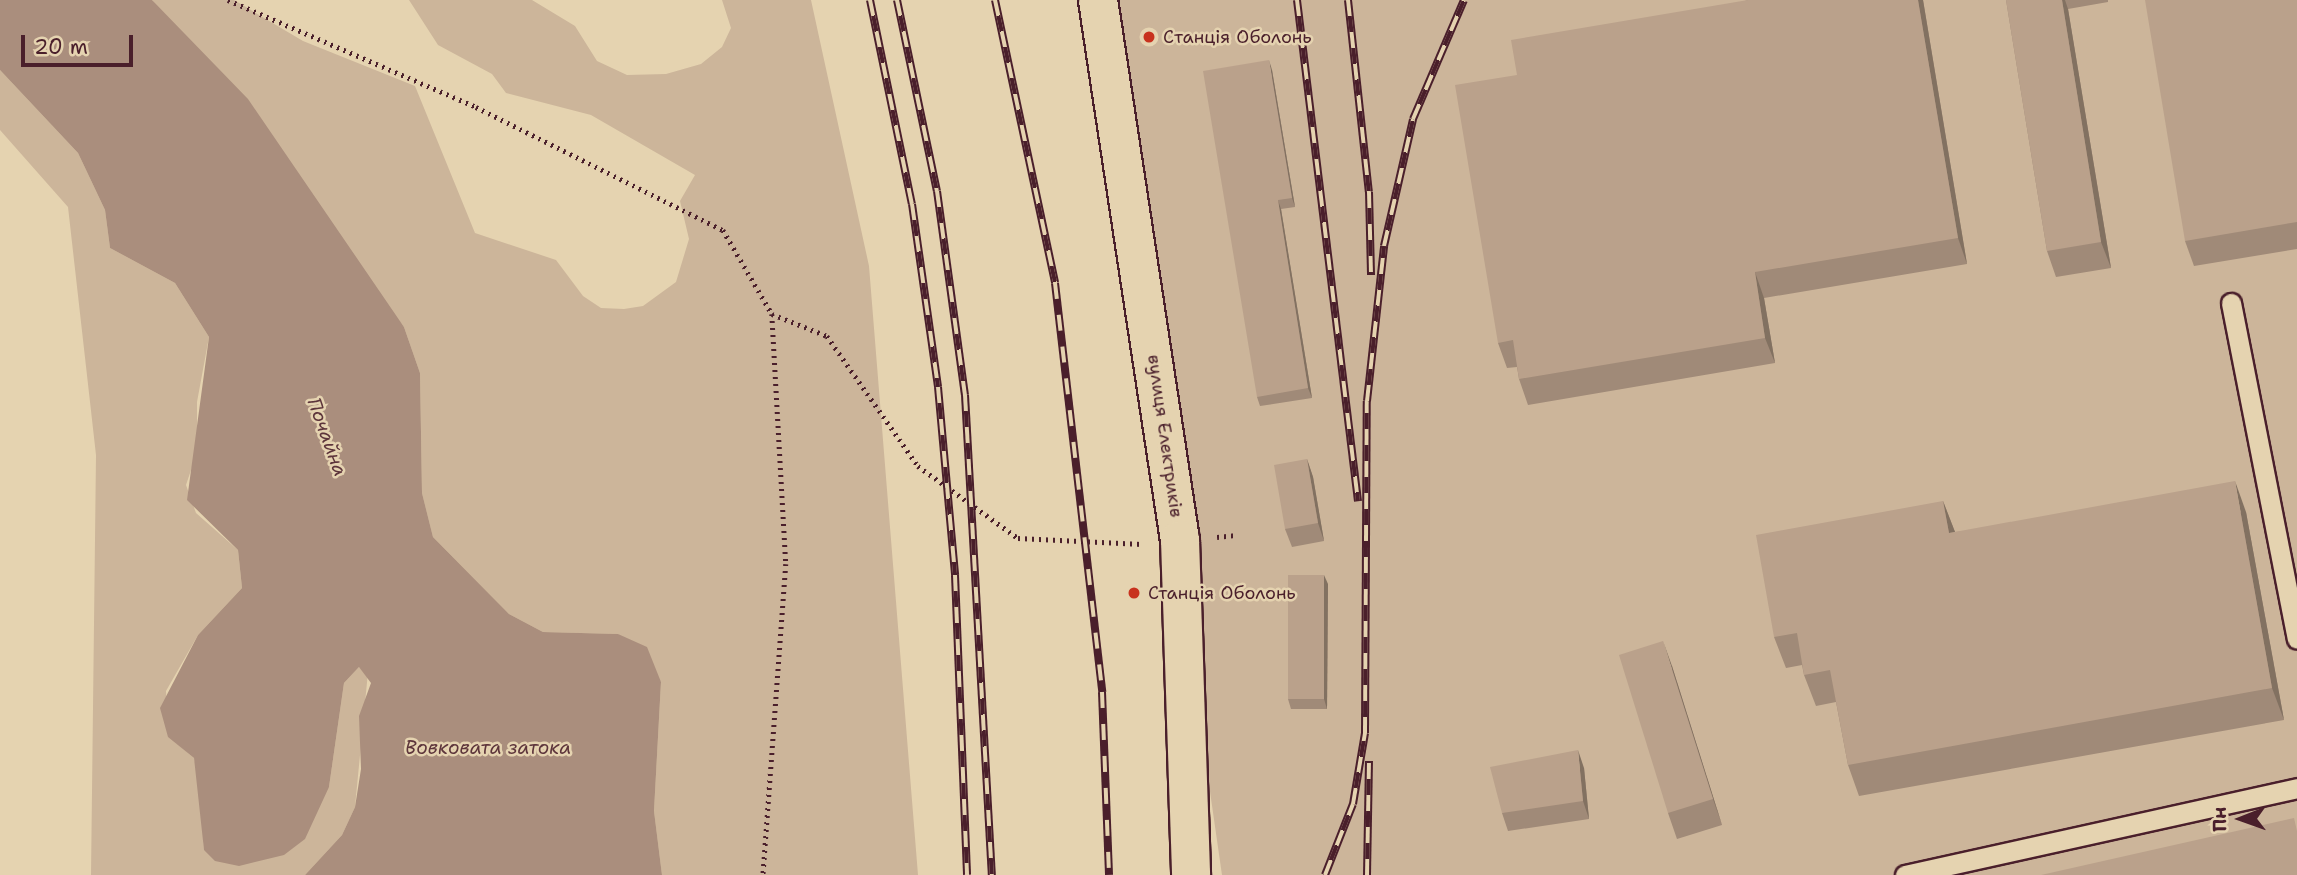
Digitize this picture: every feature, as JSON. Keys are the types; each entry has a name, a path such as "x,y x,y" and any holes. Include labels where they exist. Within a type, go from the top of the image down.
{"street":[{"name":"вулиця Електриків","path":"1098,0 1180,540 1191,875"}],"lane":[{"path":"2231,303 2297,639"},
{"path":"1905,875 2297,788"}],"path":[{"path":"228,0 476,107 723,230 772,314 786,564 763,875"},
{"path":"772,314 827,336 918,466 1018,538 1134,544 1235,535"}],"shaded area":[{"path":"152,0 234,0 303,41 415,86 475,233 556,260 583,296 601,308 624,309 643,306 676,282 689,239 680,201 695,175 591,115 506,93 492,74 438,45 409,0 532,0 575,26 597,61 627,75 666,74 701,64 722,47 731,28 722,0 811,0 869,266 918,875 662,875 654,811 661,682 618,634 543,632 509,614 433,537 422,493 420,373 404,327"},
{"path":"1096,0 2297,0 2297,875 1222,875"},
{"path":"0,70 78,153 105,210 110,248 175,283 209,337 197,402 197,452 186,485 196,513 238,550 242,588 198,635 166,691 168,736 194,758 200,782 204,850 329,787 344,683 359,667 368,672 355,807 342,835 305,875 91,875 96,455 68,207 0,130"}],"water":[{"name":"Вовковата затока","path":"0,0 152,0 248,99 404,327 420,373 422,493 433,537 509,614 543,632 618,634 647,647 661,682 654,811 662,875 305,875 342,835 355,807 361,769 359,716 371,683 359,667 344,683 329,787 305,839 284,855 239,866 215,861 204,850 194,758 168,737 160,708 198,635 242,588 238,550 187,500 209,337 175,283 110,248 105,210 78,153 0,70"}],"building":[{"path":"1748,0 1918,0 1958,238 1755,272 1765,338 1519,379 1513,340 1498,343 1455,85 1517,75 1511,40"},
{"path":"2006,0 2062,0 2101,242 2047,251"},
{"path":"2145,0 2297,0 2297,222 2185,241"},
{"path":"1269,60 1292,198 1278,200 1308,388 1257,397 1203,71"},
{"path":"1307,459 1318,523 1285,529 1274,465"},
{"path":"2235,481 2272,688 1848,765 1830,670 1804,675 1797,633 1774,637 1756,535 1943,501 1949,533"},
{"path":"1288,575 1324,575 1324,699 1288,699"},
{"path":"1663,641 1713,799 1668,813 1619,655"},
{"path":"1578,750 1583,801 1502,813 1490,767"},
{"path":"2294,818 2297,831 2297,875 2041,875"}],"railway":[{"path":"870,0 912,204 938,387 955,575 967,875"},
{"path":"897,0 937,191 965,395 992,875"},
{"path":"995,0 1055,283 1102,692 1109,875"},
{"path":"1297,0 1358,501"},
{"path":"1348,0 1369,192 1371,275"},
{"path":"1325,875 1353,804 1365,733 1367,401 1384,246 1413,119 1464,0"},
{"path":"1367,875 1369,761"}],"place":[{"name":"Cтанція Оболонь","path":"1149,37"},
{"name":"Станція Оболонь","path":"1134,593"}],"water label":[{"name":"Почайна","path":"327,437"}]}
